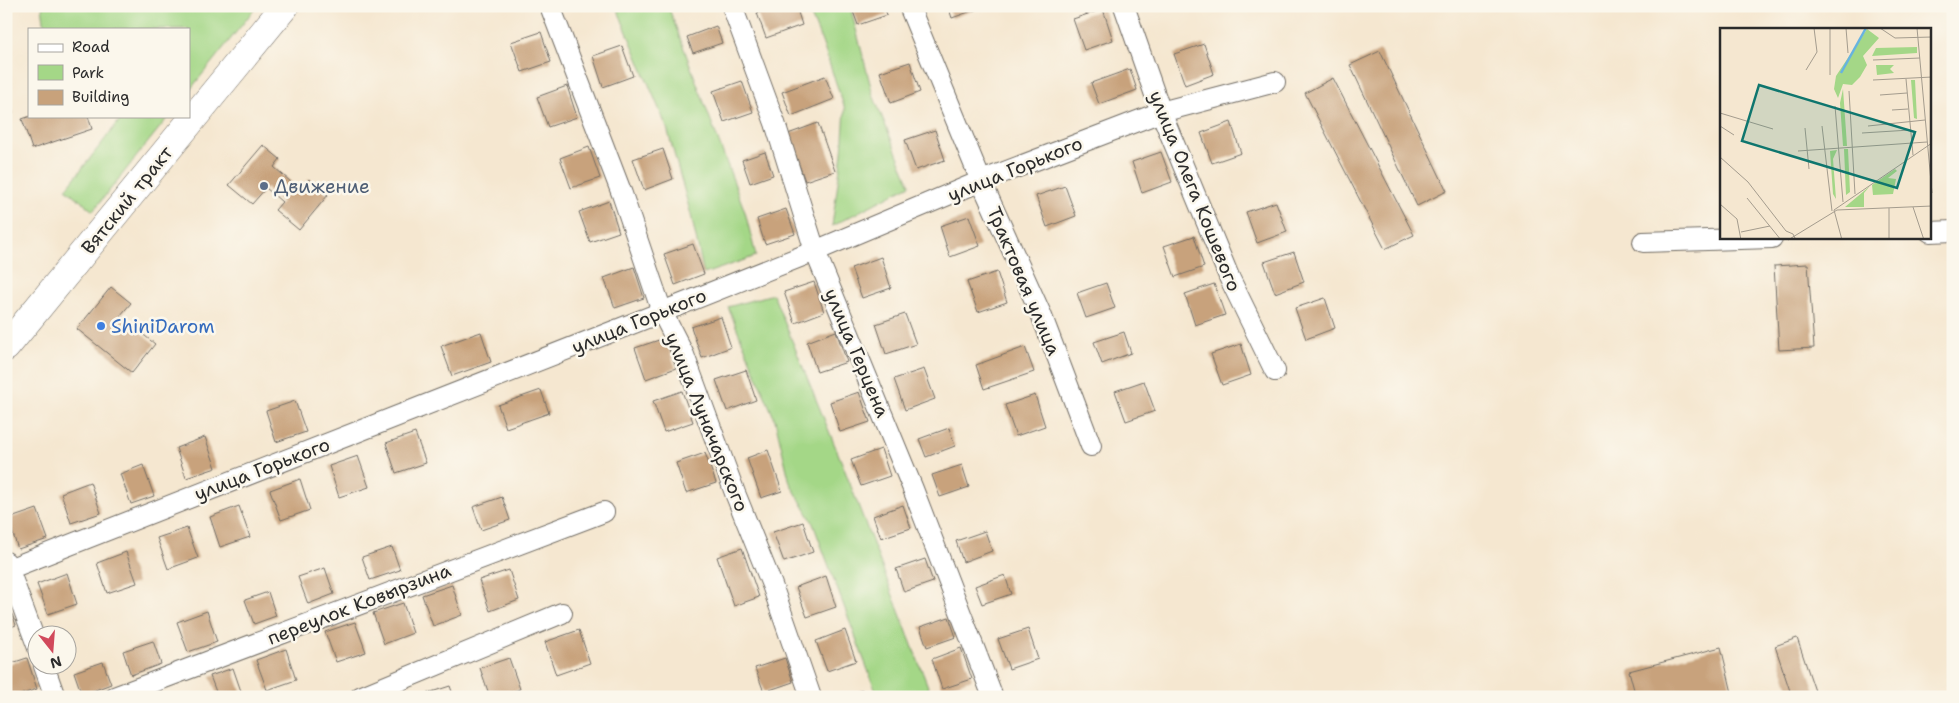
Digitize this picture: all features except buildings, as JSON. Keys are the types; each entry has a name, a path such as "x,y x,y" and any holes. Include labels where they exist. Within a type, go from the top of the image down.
{"main road":[{"name":"Вятский тракт","path":"6,347 285,6"}],"street":[{"name":"улица Луначарского","path":"550,6 622,194 662,312 684,355 735,493 772,585 811,697"},
{"name":"улица Герцена","path":"732,6 775,123 815,251 913,489 993,697"},
{"name":"Трактовая улица","path":"909,6 981,181 1041,314 1091,446"},
{"name":"улица Олега Кошевого","path":"1124,6 1160,112 1230,279 1275,371"},
{"name":"улица Горького","path":"7,567 662,312 815,251 981,181 1160,112 1275,82"},
{"path":"1932,232 1953,232"},
{"path":"1643,242 1740,239"},
{"name":"переулок Ковырзина","path":"114,697 604,512"},
{"path":"7,567 30,626"},
{"path":"360,697 562,613"},
{"path":"48,676 55,697"}],"green space":[{"path":"42,6 257,6 190,90 190,28 45,28"},
{"path":"616,6 668,6 745,212 756,256 704,274 691,215 667,128"},
{"path":"807,6 850,6 873,95 910,185 832,226 842,153 845,109 822,42"},
{"path":"121,118 167,118 93,211 66,189"},
{"path":"773,294 842,463 932,697 878,697 812,521 790,483 775,420 728,307"}],"place":[{"name":"Движение","path":"264,186"},
{"name":"ShiniDarom","path":"101,326"}]}
